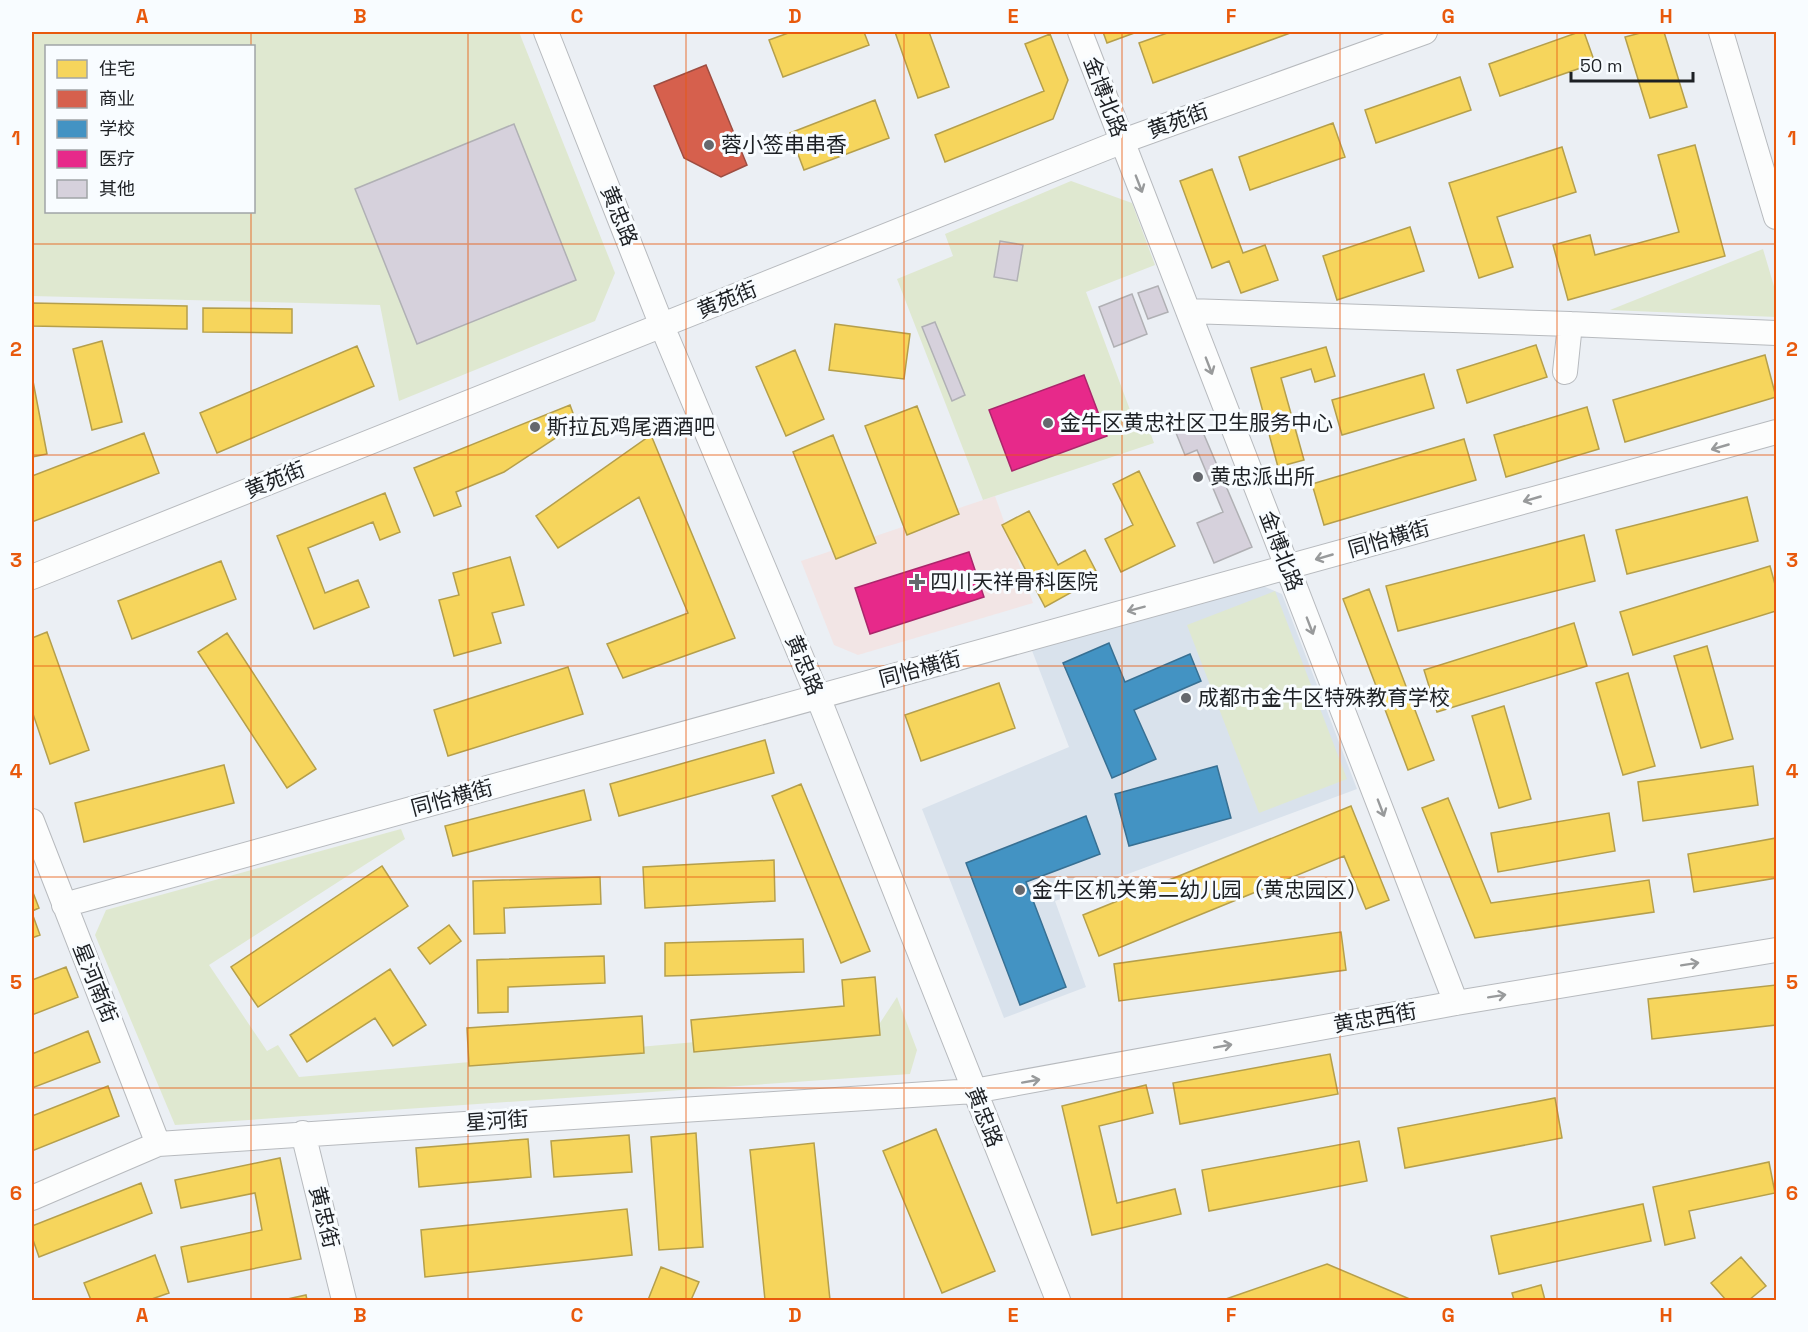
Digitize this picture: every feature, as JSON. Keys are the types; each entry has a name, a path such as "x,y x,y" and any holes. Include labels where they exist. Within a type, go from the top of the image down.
{"street":[{"name":"黄忠路","path":"546,32 662,326 818,697 1058,1300"},
{"name":"金博北路","path":"1080,32 1456,1003"},
{"name":"黄苑街","path":"32,577 1123,141 1425,32"},
{"path":"1721,32 1776,217"},
{"path":"1188,311 1776,333"},
{"path":"1565,372 1570,324"},
{"name":"同怡横街","path":"64,905 1776,432"},
{"name":"星河南街","path":"32,821 158,1144"},
{"name":"黄忠西街","path":"974,1091 1456,1003 1776,950"},
{"name":"星河街","path":"32,1198 158,1144 974,1091"},
{"name":"黄忠街","path":"303,1133 344,1300"}],"shaded area":[{"name":"四川天祥骨科医院","path":"995,496 1033,603 858,655 834,645 801,561"},
{"name":"成都市金牛区特殊教育学校","path":"1263,586 1282,594 1357,789 1055,901 1086,987 1004,1018 922,809 1069,747 1031,648"}],"green space":[{"path":"32,32 519,32 615,273 595,321 399,401 380,305 32,296"},
{"path":"1071,181 1132,203 1155,265 1086,292 1133,418 1144,415 1154,443 983,500 897,279 953,256 945,234"},
{"path":"1763,249 1776,293 1776,317 1610,310"},
{"path":"1275,591 1347,779 1259,813 1187,625"},
{"path":"401,829 405,839 209,965 267,1051 278,1045 299,1077 878,1026 897,997 917,1050 910,1074 175,1125 95,935 106,910"}],"building: 住宅":[{"path":"791,32 864,32 869,45 783,77 769,40"},
{"path":"895,32 929,32 949,87 918,98"},
{"path":"1103,32 1137,32 1107,43"},
{"path":"1170,32 1293,32 1153,83 1139,43"},
{"path":"1584,32 1595,63 1500,96 1489,64"},
{"path":"1644,32 1664,32 1687,107 1650,118 1625,37"},
{"path":"1050,34 1068,80 1053,119 945,162 935,135 1044,91 1025,44"},
{"path":"1460,77 1471,110 1376,143 1365,110"},
{"path":"875,100 889,138 804,170 790,133"},
{"path":"1333,123 1345,157 1250,190 1239,157"},
{"path":"1695,145 1725,256 1568,300 1553,245 1590,235 1595,255 1679,232 1658,155"},
{"path":"1562,147 1576,192 1497,217 1513,267 1479,278 1449,183"},
{"path":"1212,169 1243,253 1265,245 1278,280 1241,293 1229,261 1212,268 1180,181"},
{"path":"1410,227 1424,271 1337,300 1323,256"},
{"path":"32,303 187,306 187,329 32,326"},
{"path":"203,308 292,309 292,333 203,332"},
{"path":"835,324 910,334 904,379 829,370"},
{"path":"102,341 122,422 92,430 73,349"},
{"path":"1536,345 1547,377 1467,403 1457,370"},
{"path":"357,346 374,386 217,453 200,413"},
{"path":"1326,347 1335,376 1315,382 1311,369 1281,378 1304,460 1278,467 1251,368"},
{"path":"795,350 824,419 786,436 756,367"},
{"path":"1765,355 1776,397 1625,442 1613,400"},
{"path":"1424,374 1434,408 1342,435 1332,400"},
{"path":"32,376 47,454 32,457"},
{"path":"570,405 577,424 504,472 456,492 461,506 434,516 414,468"},
{"path":"917,406 959,514 907,535 865,426"},
{"path":"1587,407 1599,449 1506,477 1494,435"},
{"path":"144,433 159,473 32,522 32,476"},
{"path":"651,435 735,638 623,678 607,644 688,613 639,497 558,548 536,516"},
{"path":"833,435 876,543 836,559 793,452"},
{"path":"1464,439 1476,480 1324,525 1312,484"},
{"path":"1139,471 1175,546 1121,572 1105,539 1133,525 1113,484"},
{"path":"385,493 400,532 380,540 373,522 308,548 325,593 358,580 369,607 314,629 277,536"},
{"path":"1747,497 1758,541 1627,574 1616,530"},
{"path":"1029,511 1058,565 1085,550 1099,577 1045,607 1002,525"},
{"path":"1584,535 1595,581 1398,631 1386,586"},
{"path":"510,557 524,605 492,613 501,643 454,656 439,600 459,595 453,573"},
{"path":"221,561 236,599 132,639 118,601"},
{"path":"1770,566 1776,588 1776,611 1633,655 1620,612"},
{"path":"1369,589 1434,760 1408,770 1343,599"},
{"path":"1574,623 1587,666 1437,712 1424,670"},
{"path":"47,632 89,750 50,764 32,711 32,638"},
{"path":"227,633 316,769 287,788 198,652"},
{"path":"1707,646 1733,739 1701,748 1674,656"},
{"path":"568,667 583,714 448,756 434,710"},
{"path":"1628,673 1655,766 1623,775 1596,683"},
{"path":"999,683 1015,728 921,761 905,715"},
{"path":"1504,706 1531,799 1499,808 1472,716"},
{"path":"765,740 774,773 619,816 610,784"},
{"path":"224,765 234,803 84,842 75,803"},
{"path":"1753,766 1758,805 1643,821 1638,782"},
{"path":"801,784 870,951 841,963 772,796"},
{"path":"584,790 591,820 453,856 445,826"},
{"path":"1448,798 1491,903 1649,880 1654,912 1475,938 1422,808"},
{"path":"1351,806 1389,900 1366,909 1344,856 1099,956 1083,915"},
{"path":"1609,813 1615,851 1498,872 1491,833"},
{"path":"1776,838 1776,878 1694,892 1688,854"},
{"path":"774,860 775,901 645,908 643,867"},
{"path":"382,866 408,906 258,1007 231,967"},
{"path":"600,877 601,904 504,908 505,933 474,934 473,881"},
{"path":"32,890 39,908 32,911"},
{"path":"32,913 40,935 32,938"},
{"path":"449,925 461,941 430,964 418,948"},
{"path":"1341,932 1346,970 1119,1001 1114,964"},
{"path":"803,939 804,972 665,976 665,943"},
{"path":"604,956 605,983 508,987 508,1012 478,1013 477,960"},
{"path":"66,967 78,997 32,1015 32,980"},
{"path":"390,969 426,1025 393,1046 375,1018 307,1062 290,1035"},
{"path":"875,977 880,1035 694,1052 691,1020 844,1006 842,980"},
{"path":"1776,985 1776,1025 1652,1039 1648,999"},
{"path":"642,1016 644,1053 469,1066 467,1028"},
{"path":"88,1031 100,1062 32,1088 32,1054"},
{"path":"1330,1054 1338,1094 1180,1124 1173,1083"},
{"path":"1146,1085 1153,1113 1099,1126 1117,1203 1175,1189 1181,1214 1092,1235 1062,1106"},
{"path":"108,1086 119,1116 32,1151 32,1116"},
{"path":"1555,1098 1562,1138 1405,1168 1398,1128"},
{"path":"936,1129 995,1271 942,1293 883,1151"},
{"path":"696,1133 703,1247 659,1250 651,1137"},
{"path":"629,1135 632,1172 554,1177 551,1141"},
{"path":"528,1139 531,1177 419,1187 416,1148"},
{"path":"1359,1141 1367,1181 1209,1211 1202,1170"},
{"path":"814,1143 830,1300 765,1300 750,1150"},
{"path":"280,1158 301,1259 188,1282 181,1247 262,1230 255,1193 181,1208 175,1180"},
{"path":"1769,1162 1775,1193 1689,1211 1695,1238 1665,1245 1653,1187"},
{"path":"141,1183 152,1213 39,1257 32,1237 32,1226"},
{"path":"1643,1204 1651,1241 1499,1274 1491,1236"},
{"path":"627,1209 632,1255 425,1277 421,1230"},
{"path":"155,1255 169,1293 149,1300 91,1300 84,1283"},
{"path":"1741,1257 1766,1286 1749,1300 1726,1300 1711,1283"},
{"path":"1327,1264 1412,1300 1223,1300"},
{"path":"661,1267 699,1282 691,1300 648,1300"},
{"path":"1541,1285 1545,1300 1514,1300 1512,1293"},
{"path":"306,1295 307,1300 283,1300"}],"building: 商业":[{"path":"706,65 747,165 721,177 684,158 654,86"}],"building: 学校":[{"path":"1109,643 1125,682 1190,654 1201,681 1134,710 1156,759 1112,778 1063,663"},
{"path":"1217,766 1231,818 1129,846 1115,794"},
{"path":"1086,816 1100,854 1026,882 1066,987 1020,1005 966,863"}],"building: 医疗":[{"name":"金牛区黄忠社区卫生服务中心","path":"1084,375 1107,436 1012,471 989,410"},
{"path":"969,552 984,597 870,634 855,588"}],"building: 其他":[{"path":"514,124 576,280 417,344 355,189"},
{"path":"1000,241 1023,245 1017,281 994,277"},
{"path":"1158,286 1168,312 1148,319 1138,293"},
{"path":"1132,294 1147,334 1114,347 1099,307"},
{"path":"935,322 965,395 952,401 922,327"},
{"path":"1199,423 1252,547 1214,563 1197,523 1223,512 1197,450 1185,455 1176,433"}],"place":[{"name":"蓉小签串串香","path":"709,145"},
{"name":"金牛区黄忠社区卫生服务中心","path":"1048,423"},
{"name":"斯拉瓦鸡尾酒酒吧","path":"535,427"},
{"name":"黄忠派出所","path":"1198,477"},
{"name":"四川天祥骨科医院","path":"917,582"},
{"name":"成都市金牛区特殊教育学校","path":"1186,698"},
{"name":"金牛区机关第二幼儿园（黄忠园区）","path":"1020,890"}]}
